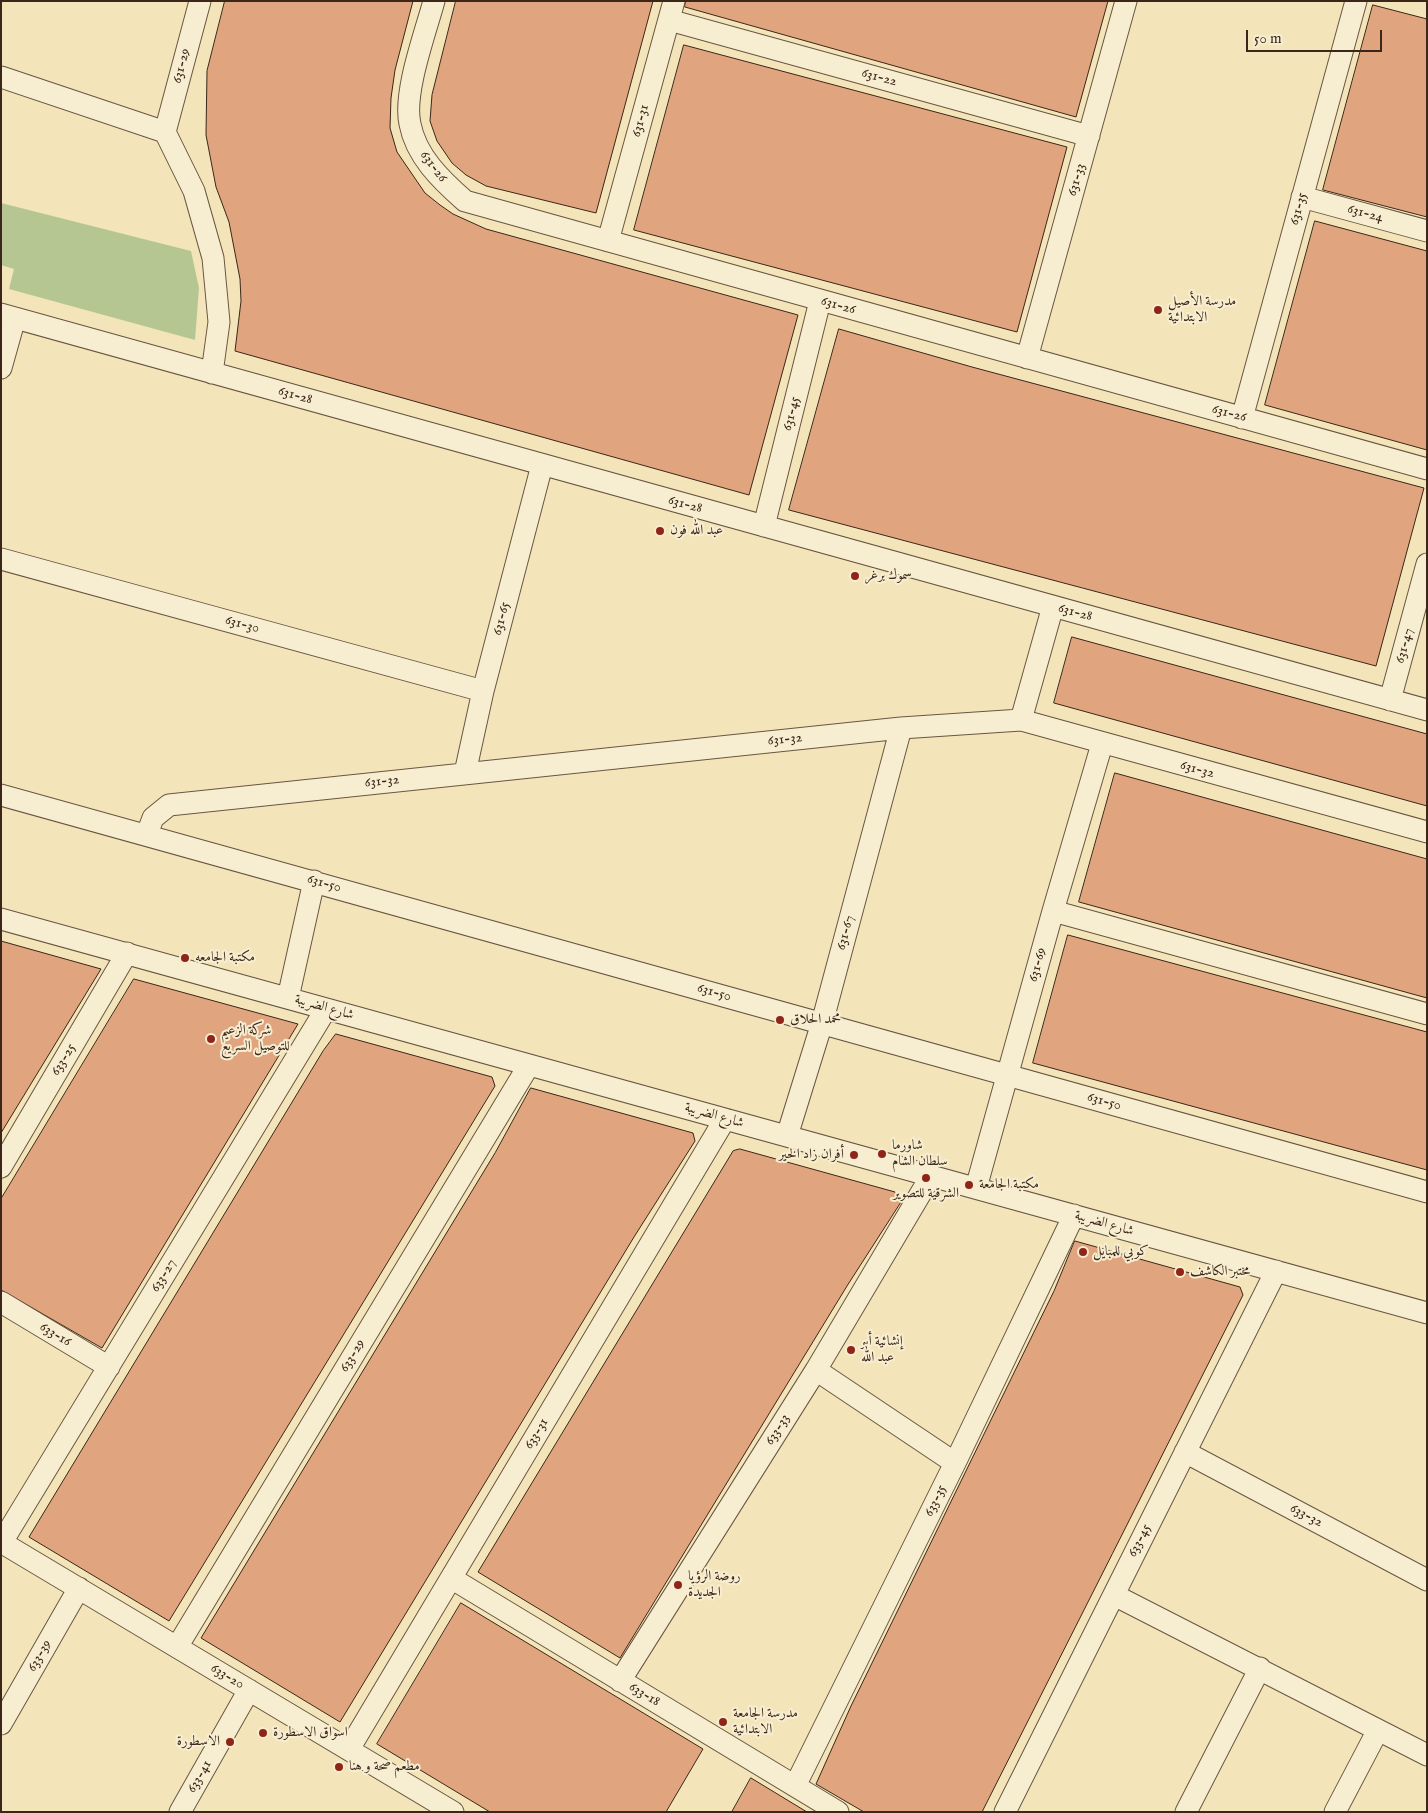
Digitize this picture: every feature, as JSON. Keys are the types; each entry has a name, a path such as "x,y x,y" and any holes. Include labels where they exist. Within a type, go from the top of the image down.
{"street":[{"name":"631-29","path":"165,132 200,1"},
{"name":"631-26","path":"434,1 409,94 410,124 421,151 439,178 465,201 1427,469"},
{"name":"631-33","path":"1027,358 1126,1"},
{"name":"631-35","path":"1242,418 1356,1"},
{"name":"631-31","path":"608,241 671,10"},
{"name":"631-22","path":"671,10 1089,136"},
{"path":"1,78 165,132 194,191 213,258 219,322 212,372"},
{"name":"631-24","path":"1302,197 1427,231"},
{"name":"631-45","path":"764,526 820,301"},
{"path":"1,368 8,316"},
{"name":"631-28","path":"8,316 1427,710"},
{"name":"631-65","path":"465,773 483,691 542,465"},
{"name":"631-30","path":"1,559 483,691"},
{"name":"631-47","path":"1390,700 1427,564"},
{"path":"1021,720 1053,606"},
{"name":"631-32","path":"147,834 153,818 169,805 901,728 1021,720 1102,744 1427,832"},
{"name":"631-67","path":"787,1136 822,1023 901,728"},
{"name":"631-69","path":"976,1188 1052,912 1102,744"},
{"name":"631-50","path":"1,794 1427,1192"},
{"path":"288,998 314,881"},
{"path":"1052,912 1427,1014"},
{"name":"شارع الضريبة","path":"1,919 1427,1313"},
{"name":"633-25","path":"1,1167 127,953"},
{"name":"633-27","path":"2,1542 326,1009"},
{"name":"633-29","path":"177,1647 529,1065"},
{"name":"633-31","path":"348,1749 725,1119"},
{"name":"633-33","path":"620,1680 816,1370 932,1176"},
{"name":"633-35","path":"795,1786 955,1463 1074,1215"},
{"name":"633-45","path":"1005,1812 1276,1271"},
{"name":"633-16","path":"1,1302 109,1367"},
{"path":"816,1370 955,1463"},
{"name":"633-32","path":"1186,1452 1427,1580"},
{"name":"633-20","path":"2,1542 453,1812"},
{"name":"633-18","path":"451,1578 838,1812"},
{"name":"633-39","path":"1,1724 79,1588"},
{"path":"1114,1595 1427,1755"},
{"path":"1186,1812 1260,1668"},
{"name":"633-41","path":"180,1812 249,1690"},
{"path":"1335,1812 1378,1730"}],"green space":[{"path":"1,203 191,251 199,288 195,340 9,289 14,269 1,265"}],"building":[{"path":"225,1 413,1 395,70 391,98 390,128 397,152 425,193 453,214 486,229 798,315 749,495 235,351 241,301 240,279 229,222 216,187 206,135 207,71"},
{"path":"456,1 653,1 596,213 486,186 466,175 452,163 437,141 430,121 432,95"},
{"path":"686,1 1108,1 1076,117 685,7"},
{"path":"1373,5 1427,19 1427,217 1323,190"},
{"path":"684,45 1067,147 1017,332 634,230"},
{"path":"1315,221 1427,251 1427,450 1265,405"},
{"path":"839,329 972,367 1424,488 1376,666 789,510"},
{"path":"1072,637 1427,734 1427,806 1054,703"},
{"path":"1115,773 1427,859 1427,998 1079,902"},
{"path":"1068,935 1427,1032 1427,1170 1033,1063"},
{"path":"1,941 101,969 1,1133"},
{"path":"134,979 298,1024 102,1348 1,1290 1,1199"},
{"path":"336,1034 492,1077 495,1086 169,1621 29,1537 323,1051"},
{"path":"531,1088 693,1133 695,1141 634,1237 340,1722 201,1638 495,1153"},
{"path":"740,1149 895,1192 901,1202 847,1286 620,1658 478,1572 733,1151"},
{"path":"1075,1241 1240,1287 1243,1295 982,1812 864,1812 816,1784 851,1706 1054,1291"},
{"path":"461,1603 703,1749 666,1812 490,1812 377,1744"},
{"path":"751,1778 807,1812 732,1812"}],"place":[{"name":"مدرسة الأصيل الابتدائية","path":"1158,310"},
{"name":"عبد الله فون","path":"660,531"},
{"name":"سموك برغر","path":"855,576"},
{"name":"مكتبة الجامعه","path":"185,958"},
{"name":"محمد الحلاق","path":"780,1020"},
{"name":"شركة الزعيم للتوصيل السريع","path":"211,1039"},
{"name":"شاورما سلطان الشام","path":"882,1154"},
{"name":"أفران زاد الخير","path":"854,1155"},
{"name":"الشرقية للتصوير","path":"926,1178"},
{"name":"مكتبة الجامعة","path":"969,1185"},
{"name":"كوبي للمبايل","path":"1083,1252"},
{"name":"مختبر الكاشف","path":"1180,1272"},
{"name":"إنشائية أبو عبد الله","path":"851,1350"},
{"name":"روضة الرؤيا الجديدة","path":"678,1585"},
{"name":"مدرسة الجامعة الابتدائية","path":"723,1722"},
{"name":"اسواق الاسطورة","path":"263,1733"},
{"name":"الاسطورة","path":"230,1742"},
{"name":"مطعم صحة و هنا","path":"339,1767"}]}
